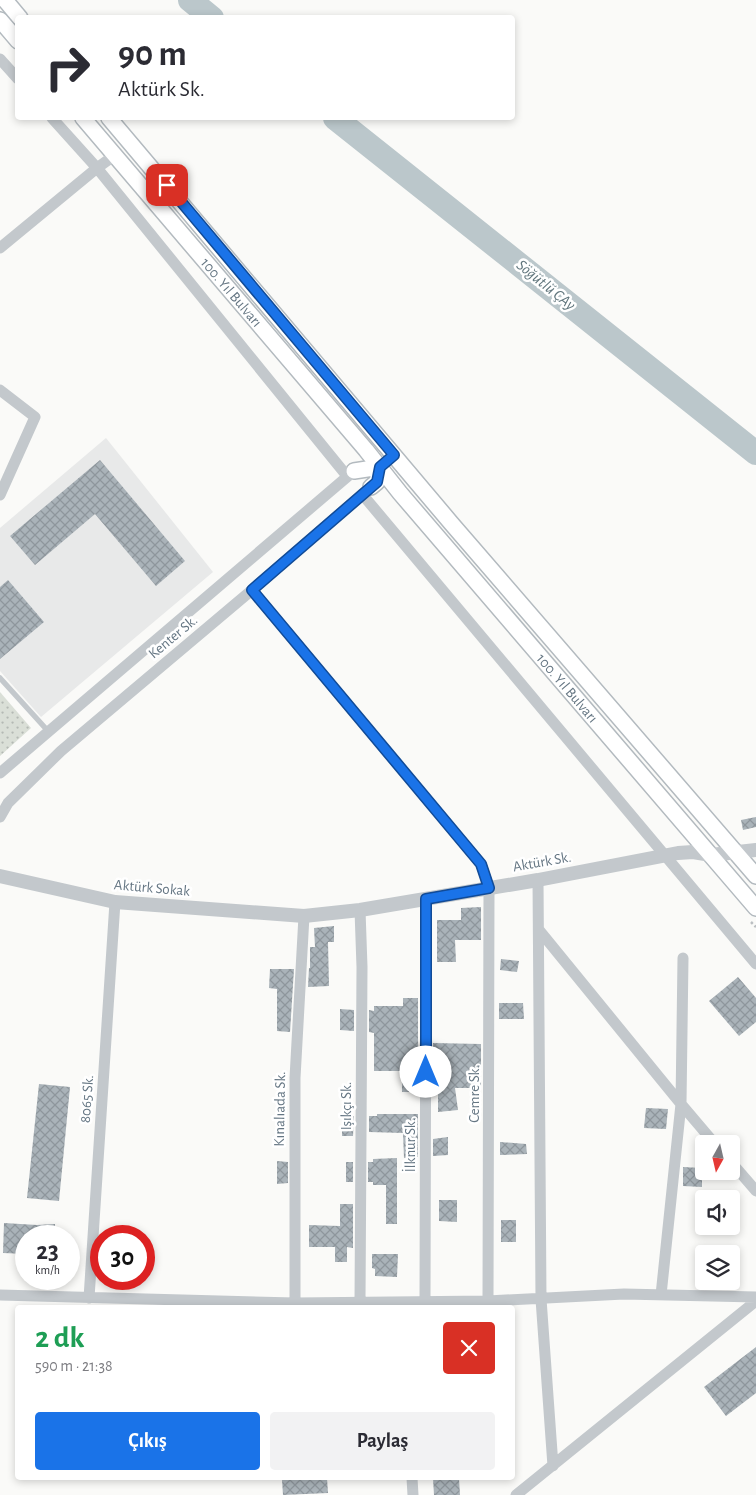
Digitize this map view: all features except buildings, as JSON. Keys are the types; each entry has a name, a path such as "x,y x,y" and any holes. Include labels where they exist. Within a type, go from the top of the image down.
{"main road":[{"path":"5,0 18,15"},
{"path":"0,20 15,38"},
{"name":"100. Yıl Bulvarı","path":"85,120 756,908"},
{"name":"100. Yıl Bulvarı","path":"111,120 394,455 756,876"},
{"path":"351,474 380,467 394,455"},
{"path":"367,491 377,482 380,467"}],"street":[{"path":"0,59 15,76"},
{"path":"54,120 97,168 351,474"},
{"path":"0,248 115,155"},
{"path":"0,390 35,417 0,495"},
{"name":"Kenter Sk.","path":"0,773 351,474"},
{"path":"367,491 665,856 756,964"},
{"name":"Kenter Sk.","path":"0,817 8,804 61,751 367,491"},
{"name":"Cemre Sk.","path":"252,590 481,864 489,888 488,1301"},
{"name":"Aktürk Sk.","path":"304,916 360,910 665,856 693,852 711,855 756,850"},
{"name":"Aktürk Sokak","path":"0,876 115,902 304,916"},
{"path":"538,880 541,1298 553,1466"},
{"name":"İlknur Sk.","path":"425,1302 426,899"},
{"name":"8065 Sk.","path":"89,1298 115,902"},
{"name":"Işıkçı Sk.","path":"360,910 362,967 360,1302"},
{"name":"Kınalıada Sk.","path":"294,1303 295,1078 304,916"},
{"path":"539,930 707,1135"},
{"path":"660,1295 681,1104 682,958"},
{"path":"740,1172 756,1190"},
{"path":"0,1295 405,1304 624,1294 756,1297"},
{"path":"516,1495 756,1301"},
{"path":"412,1480 413,1495"}],"lane":[{"path":"0,678 48,732"}],"shaded area":[{"path":"106,438 213,572 41,717 0,671 0,528"},
{"path":"0,692 31,728 0,756"}],"waterway":[{"name":"Söğütlü ÇAy","path":"190,0 208,15"},
{"name":"Söğütlü ÇAy","path":"338,120 756,453"}],"route":[{"path":"167,185 394,455 380,467 377,482 252,590 481,864 489,888 426,899 426,1072"}]}
